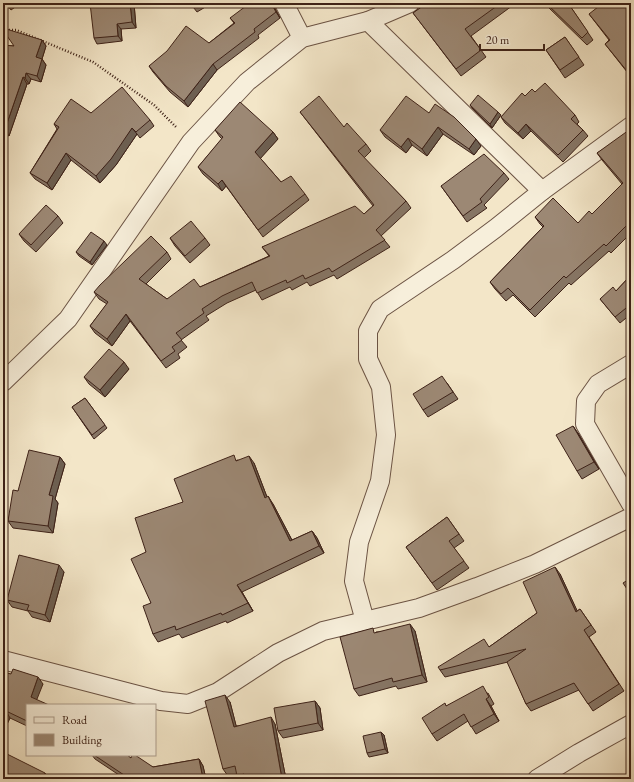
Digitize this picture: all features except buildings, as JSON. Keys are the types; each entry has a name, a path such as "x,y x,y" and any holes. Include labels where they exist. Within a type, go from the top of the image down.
{"street":[{"path":"284,3 302,38"},
{"path":"3,382 68,319 191,142 247,82 302,38 368,21 410,3"},
{"path":"368,21 542,191"},
{"path":"365,621 354,581 359,542 380,481 386,435 381,387 368,359 368,331 380,309 459,256 542,191 631,126"},
{"path":"631,364 598,384 586,401 585,424 631,504"},
{"path":"3,660 161,701 188,704 218,692 278,653 323,631 419,608 477,587 535,564 631,517"},
{"path":"537,779 579,753 631,724"}],"path":[{"path":"3,30 16,30 93,62 154,105 191,142"}]}
